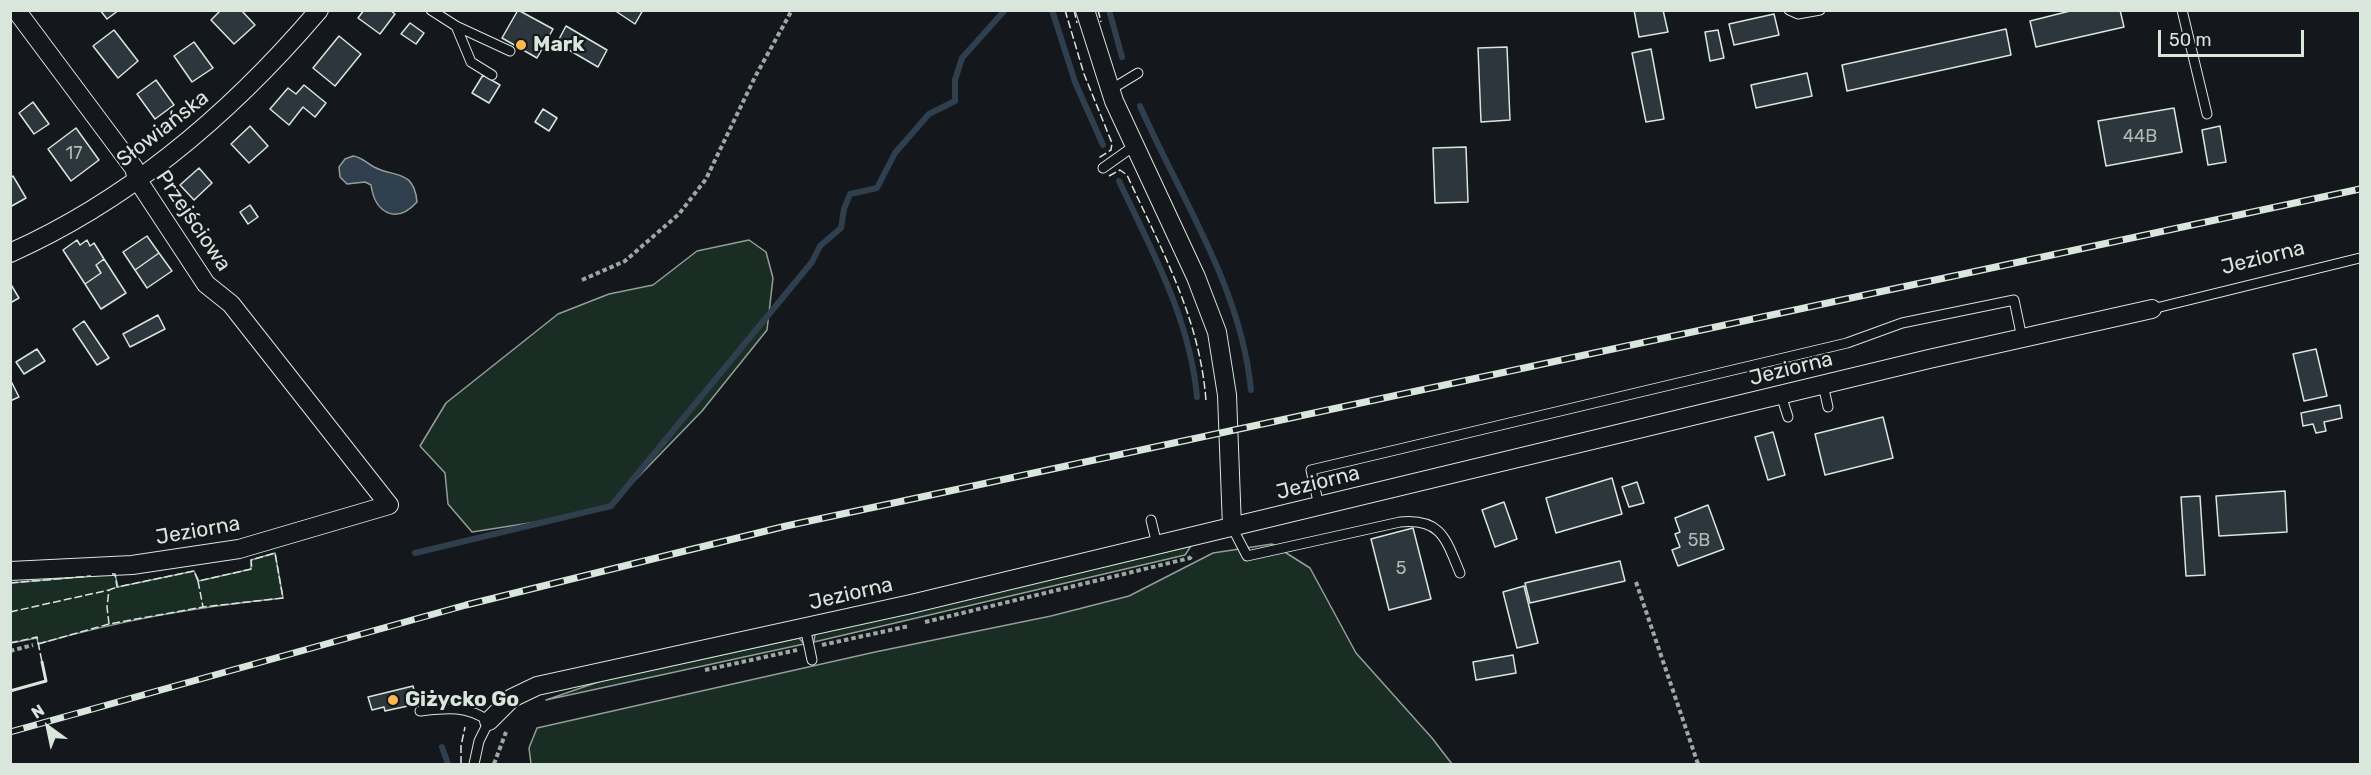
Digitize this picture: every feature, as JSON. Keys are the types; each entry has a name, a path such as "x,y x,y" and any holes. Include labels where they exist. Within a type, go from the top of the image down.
{"street":[{"name":"Przejściowa","path":"16,10 134,168 136,179 206,284 231,304 389,505"},
{"name":"Słowiańska","path":"10,253 78,219 136,179 226,109 319,10"},
{"path":"1084,10 1110,90 1196,277 1217,332 1227,395 1232,527"},
{"name":"Jeziorna","path":"489,721 506,702 537,686 805,627 1157,545 1823,385 2152,309"},
{"name":"Jeziorna","path":"10,571 132,565 239,549 389,505"}],"lane":[{"path":"431,10 456,26 510,51"},
{"path":"1789,10 1798,14 1820,10"},
{"path":"2182,10 2207,114"},
{"path":"456,26 471,62 492,75"},
{"path":"1110,90 1138,73"},
{"path":"1103,168 1134,146"},
{"name":"Jeziorna","path":"2152,309 2361,258"},
{"path":"1319,506 1311,471 1847,343 1902,323 2014,300 2022,338"},
{"path":"1823,385 1828,407"},
{"path":"1781,395 1788,417"},
{"path":"1151,520 1157,545"},
{"path":"1232,527 1247,556 1400,522 1426,522 1446,540 1460,573"},
{"path":"805,627 812,660"},
{"path":"420,711 462,708 489,721 479,741 474,765"}],"path":[{"path":"582,280 625,261 679,214 706,179 755,77 792,10"},
{"path":"1636,582 1698,765"},
{"path":"10,651 33,645"}],"green space":[{"path":"749,240 766,252 773,278 767,330 702,411 610,506 568,517 472,532 448,504 445,473 420,446 446,403 558,314 609,294 653,285 697,251"},
{"path":"1272,544 1310,568 1356,653 1432,738 1452,764 531,764 529,748 537,728 875,652 1051,616 1129,596 1213,553"},
{"path":"1191,546 1185,555 814,642 815,634"},
{"path":"275,553 283,598 159,615 38,644 37,638 11,643 11,583 115,574 118,587 194,571 199,581 251,569 251,560"},
{"path":"799,638 804,644 546,700 601,681"}],"water":[{"path":"353,156 374,167 408,179 415,191 417,202 402,213 388,213 377,203 371,185 365,182 347,184 340,177 339,167 345,159"}],"building":[{"path":"100,10 119,10 107,19"},
{"path":"221,10 241,10 255,25 234,44 211,20"},
{"path":"364,10 390,10 395,14 380,34 358,18"},
{"path":"518,10 553,29 537,58 502,38"},
{"path":"614,10 643,10 635,24"},
{"path":"1634,10 1663,10 1668,32 1639,37"},
{"path":"2074,10 2120,10 2124,27 2036,47 2030,21"},
{"path":"1774,14 1779,35 1734,45 1729,24"},
{"path":"410,23 424,33 416,44 401,34"},
{"path":"566,26 607,50 598,67 557,43"},
{"path":"2006,29 2011,55 1847,91 1842,65"},
{"path":"114,30 138,61 118,78 93,46"},
{"path":"1718,30 1724,58 1710,61 1705,32"},
{"path":"339,36 361,54 335,86 313,68"},
{"path":"194,42 213,68 192,82 174,56"},
{"path":"1507,47 1510,120 1481,122 1478,48"},
{"path":"1651,49 1664,119 1646,122 1632,53"},
{"path":"1807,73 1812,96 1756,108 1751,85"},
{"path":"483,75 500,85 489,103 472,93"},
{"path":"156,80 174,105 155,119 137,94"},
{"path":"304,85 326,103 315,117 303,107 289,125 270,109 288,88 296,94"},
{"path":"33,102 49,124 34,134 19,113"},
{"path":"2174,108 2182,152 2106,166 2098,121"},
{"path":"543,109 557,118 549,131 535,122"},
{"path":"250,126 268,146 249,163 231,144"},
{"path":"2220,126 2226,162 2208,165 2202,130"},
{"path":"76,128 99,160 71,181 48,149"},
{"path":"1466,147 1468,202 1435,203 1433,148"},
{"path":"199,168 212,183 194,200 180,185"},
{"path":"13,176 26,198 10,207 10,178"},
{"path":"250,205 258,217 248,224 240,212"},
{"path":"147,236 159,253 135,270 123,252"},
{"path":"77,240 80,245 87,240 90,246 94,243 104,259 96,265 101,273 85,284 63,250"},
{"path":"159,253 172,271 147,288 135,270"},
{"path":"104,259 126,293 101,309 85,284 101,273 96,265"},
{"path":"10,283 19,298 10,303"},
{"path":"158,315 165,329 130,347 123,334"},
{"path":"84,321 109,358 97,365 73,329"},
{"path":"37,349 45,361 24,374 16,362"},
{"path":"2316,349 2327,396 2304,401 2293,354"},
{"path":"10,379 19,397 10,401"},
{"path":"2340,405 2342,418 2324,422 2326,431 2316,433 2313,424 2303,426 2301,413"},
{"path":"1883,417 1893,458 1825,475 1815,434"},
{"path":"1773,432 1785,475 1768,480 1755,437"},
{"path":"1612,478 1622,514 1556,533 1546,498"},
{"path":"1637,482 1644,503 1629,507 1622,487"},
{"path":"2285,491 2287,532 2219,536 2216,496"},
{"path":"2200,496 2205,575 2186,576 2181,497"},
{"path":"1504,502 1517,539 1495,547 1482,510"},
{"path":"1708,505 1724,549 1678,566 1672,550 1680,547 1675,534 1680,532 1675,518"},
{"path":"1413,528 1431,599 1389,610 1371,539"},
{"path":"1620,561 1625,581 1530,603 1525,583"},
{"path":"1524,586 1538,643 1517,648 1503,592"},
{"path":"1513,655 1516,673 1476,680 1473,662"},
{"name":"Giżycko Go","path":"413,686 417,704 385,711 384,707 372,710 368,697"}],"waterway":[{"path":"415,553 611,506 812,262 820,246 841,228 844,209 850,194 877,188 895,153 929,114 955,101 955,80 962,58 1005,10"},
{"path":"1052,10 1075,82 1103,145"},
{"path":"1109,10 1122,57"},
{"path":"1140,106 1222,279 1245,352 1251,390"},
{"path":"1119,181 1168,286 1178,313 1193,368 1197,397"},
{"path":"442,747 448,764"}],"railway":[{"path":"10,732 466,605 786,526 2360,189"}],"fence":[{"path":"1065,10 1084,74 1112,143 1111,150 1097,159"},
{"path":"1074,10 1077,23"},
{"path":"1098,10 1101,22"},
{"path":"1109,176 1120,170 1127,175 1165,257 1196,341 1206,401"},
{"path":"38,644 109,624 203,607 283,598 275,553 251,560 252,569 198,581 194,571 117,587 115,574 112,574"},
{"path":"10,583 91,576"},
{"path":"198,581 203,607"},
{"path":"109,624 107,607 109,590 117,587"},
{"path":"10,612 109,590"},
{"path":"10,643 37,637 42,662"},
{"path":"461,764 461,746 465,727"}],"wall":[{"path":"10,691 46,681 42,662"}],"place":[{"name":"Mark","path":"521,45"},
{"name":"Giżycko Go","path":"393,700"}]}
